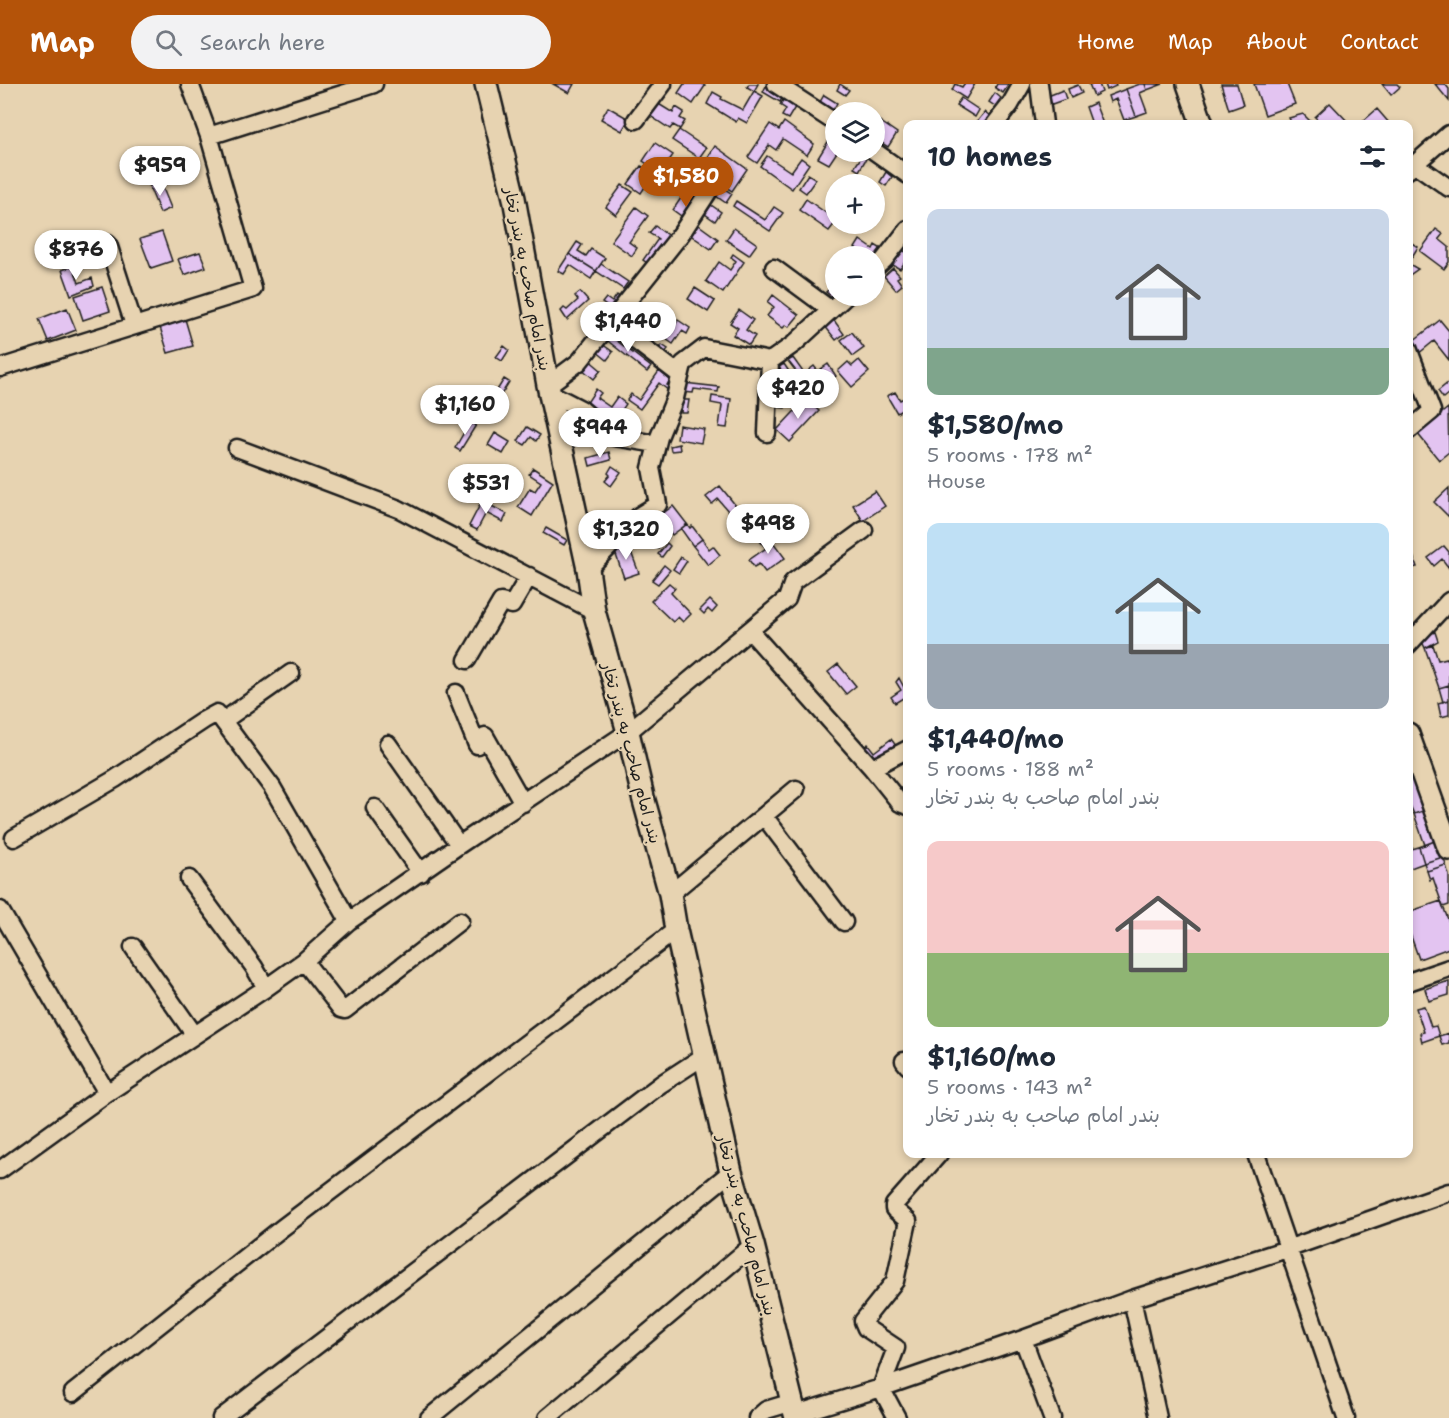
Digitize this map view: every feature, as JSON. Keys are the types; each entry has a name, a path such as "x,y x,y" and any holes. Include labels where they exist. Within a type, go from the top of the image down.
{"main road":[{"name":"بندر امام صاحب به بندر تخار","path":"486,84 514,198 549,389 588,569 594,611 670,894 676,930 731,1172 753,1245 795,1411"},
{"path":"1194,87 1201,120"},
{"path":"1413,748 1449,849"}],"street":[{"path":"0,368 253,289 209,136 190,84"},
{"path":"209,136 330,91 374,84"},
{"path":"636,120 663,84"},
{"path":"776,84 825,116"},
{"path":"998,120 1022,84"},
{"path":"1039,84 1044,120"},
{"path":"1413,166 1449,134"},
{"path":"885,159 903,171"},
{"path":"1413,168 1449,188"},
{"path":"657,444 614,437 581,409 549,389 579,362 681,234 710,189"},
{"path":"885,260 903,236"},
{"path":"108,244 134,325"},
{"path":"774,268 831,310"},
{"path":"588,569 640,515 658,504 651,468 657,444 675,398 683,364 704,348 770,362 794,344 835,306"},
{"path":"610,322 681,375"},
{"path":"1413,361 1432,411 1413,426"},
{"path":"767,433 770,362"},
{"path":"237,448 399,509 594,611"},
{"path":"0,1170 107,1093 304,961 349,921 628,732 788,599 794,582 864,530"},
{"path":"467,660 501,602 512,605 529,576"},
{"path":"1413,640 1449,602"},
{"path":"751,632 903,804"},
{"path":"223,721 291,673"},
{"path":"456,693 477,745 485,736 523,803"},
{"path":"14,838 115,779 217,713 272,787 349,921"},
{"path":"388,744 459,845"},
{"path":"872,768 903,752"},
{"path":"670,894 796,789"},
{"path":"375,808 421,873"},
{"path":"764,816 844,922"},
{"path":"189,879 254,967 266,988"},
{"path":"0,910 107,1093"},
{"path":"304,961 341,1009 345,1010 460,921"},
{"path":"73,1393 282,1227 676,930"},
{"path":"134,947 194,1034"},
{"path":"1413,980 1449,968"},
{"path":"221,1418 661,1084 704,1056"},
{"path":"897,1418 881,1388 896,1348 866,1328 863,1321 895,1281 908,1221 894,1209 894,1205 935,1158"},
{"path":"1257,1158 1346,1418"},
{"path":"429,1418 731,1172"},
{"path":"757,1418 766,1410 795,1411 881,1388 1132,1299 1287,1249 1449,1192"},
{"path":"547,1418 753,1245"},
{"path":"1132,1299 1158,1418"},
{"path":"1023,1339 1052,1418"}],"building":[{"path":"553,84 574,84 569,93"},
{"path":"684,84 705,86 693,104 678,93"},
{"path":"749,84 758,84 754,91 747,87"},
{"path":"840,84 849,90 845,95 837,90"},
{"path":"955,84 962,87 964,84 975,84 966,99 952,90"},
{"path":"997,84 1009,84 1003,93 995,88"},
{"path":"1089,84 1099,84 1102,92 1094,96"},
{"path":"1105,84 1115,84 1116,86 1107,90"},
{"path":"1145,84 1147,90 1140,93 1147,112 1136,116 1126,89"},
{"path":"1145,84 1163,84 1147,90"},
{"path":"1221,84 1237,84 1243,105 1229,110"},
{"path":"1254,84 1287,84 1295,104 1265,115"},
{"path":"1382,84 1397,84 1400,87 1391,95"},
{"path":"1435,84 1445,84 1449,89 1449,101"},
{"path":"1078,85 1082,93 1071,98 1068,89"},
{"path":"766,86 783,96 780,102 763,92"},
{"path":"1126,89 1136,116 1124,120 1116,99 1110,102 1108,96"},
{"path":"1063,90 1066,99 1052,104 1048,96"},
{"path":"754,91 763,96 747,123 738,118 736,122 707,104 713,92 722,97 721,99 743,110"},
{"path":"995,93 1001,98 995,106 989,102"},
{"path":"824,95 835,102 825,102 825,105 820,102"},
{"path":"785,97 797,104 788,119 782,116 786,109 780,105"},
{"path":"961,98 979,110 975,117 956,105"},
{"path":"657,103 673,113 676,107 684,112 680,118 685,121 680,129 673,125 670,129 649,115"},
{"path":"1095,103 1101,120 1091,120 1086,107"},
{"path":"1330,103 1346,120 1318,120 1315,117"},
{"path":"608,107 629,119 622,131 601,119"},
{"path":"1377,109 1387,120 1364,120"},
{"path":"985,112 990,116 987,120 978,120"},
{"path":"1303,114 1309,120 1290,120 1289,118"},
{"path":"784,122 814,144 807,155 783,139 776,150 769,145 757,163 748,157 770,124 779,130"},
{"path":"885,125 897,133 888,147 885,145"},
{"path":"679,130 706,148 699,158 672,140"},
{"path":"655,143 673,155 666,165 677,173 672,181 643,161"},
{"path":"715,146 747,169 732,191 719,182 725,173 706,160"},
{"path":"825,147 825,162 818,158"},
{"path":"767,156 791,172 801,158 809,164 792,189 760,166"},
{"path":"858,162 864,162 859,171 854,168"},
{"path":"641,166 660,176 656,182 651,178 641,193 628,184"},
{"path":"886,172 892,177 886,186 885,185"},
{"path":"689,174 696,179 700,174 709,180 699,195 683,184"},
{"path":"808,174 816,179 806,193 799,188"},
{"path":"160,181 171,208 160,213 149,186"},
{"path":"622,185 633,192 616,215 606,207"},
{"path":"722,187 732,194 726,203 716,196"},
{"path":"683,195 698,205 688,221 673,210"},
{"path":"806,199 825,212 825,228 799,210"},
{"path":"736,201 765,220 774,207 783,213 770,231 733,206"},
{"path":"711,205 721,212 715,221 705,214"},
{"path":"636,207 648,216 629,242 637,248 632,256 611,241"},
{"path":"696,223 718,239 711,249 689,234"},
{"path":"655,226 670,237 650,265 643,260 658,239 649,233"},
{"path":"734,228 757,244 749,255 726,240"},
{"path":"1436,229 1443,234 1439,239 1449,247 1449,262 1444,269 1420,251"},
{"path":"162,232 172,261 151,268 140,239"},
{"path":"860,240 869,246 856,246"},
{"path":"577,242 582,245 578,251 586,256 591,249 605,258 596,271 569,254"},
{"path":"1413,244 1418,247 1413,255"},
{"path":"900,249 903,250 903,265 900,269 891,264"},
{"path":"200,252 206,267 184,275 178,259"},
{"path":"569,254 596,271 591,279 570,265 564,274 558,271"},
{"path":"733,254 744,262 723,293 706,281 719,262 730,270 736,261 731,257"},
{"path":"601,264 628,282 623,289 596,271"},
{"path":"73,266 79,283 92,278 94,286 71,295 62,270"},
{"path":"893,268 900,276 897,278 902,285 896,290 885,275"},
{"path":"102,287 110,311 83,320 75,296"},
{"path":"695,288 715,301 708,312 688,299"},
{"path":"580,292 588,301 567,320 561,311 564,308 567,310 578,300 575,296"},
{"path":"617,295 622,299 614,311 602,303 606,298 612,302"},
{"path":"773,295 799,315 789,327 786,325 783,328 767,316 774,307 768,302"},
{"path":"603,307 611,313 606,321 598,315"},
{"path":"67,308 76,330 48,341 39,319"},
{"path":"739,310 753,320 746,330 755,336 749,345 733,335 738,328 730,323"},
{"path":"624,313 630,316 625,322 635,329 637,326 642,329 636,337 617,323"},
{"path":"185,319 193,346 168,353 160,327"},
{"path":"833,319 844,334 836,340 824,325"},
{"path":"678,320 690,328 687,334 682,331 673,344 666,339"},
{"path":"1440,320 1449,331 1449,360 1434,341 1418,354 1413,341"},
{"path":"852,332 864,348 853,356 841,340"},
{"path":"608,334 651,367 647,372 604,338"},
{"path":"602,344 613,352 607,360 596,351"},
{"path":"662,345 668,349 663,355 657,351"},
{"path":"504,346 509,350 502,361 496,357"},
{"path":"793,358 803,372 799,375 788,361"},
{"path":"588,359 601,370 594,379 581,368"},
{"path":"859,360 869,372 852,387 838,371 848,362 852,366"},
{"path":"784,364 794,379 789,382 779,367"},
{"path":"828,364 836,376 822,387 809,370 814,366 818,371"},
{"path":"659,371 670,380 667,385 671,388 669,391 659,383 640,409 627,400 631,394 639,400"},
{"path":"504,379 509,382 499,398 494,395"},
{"path":"1449,382 1449,393 1443,398 1438,391"},
{"path":"684,383 719,387 718,392 694,389 693,393 683,392"},
{"path":"777,388 787,390 785,408 775,407"},
{"path":"596,389 601,393 597,398 610,407 617,397 626,404 614,422 586,404"},
{"path":"895,392 900,400 903,398 903,409 897,413 887,396"},
{"path":"712,396 731,399 727,428 719,427 722,405 711,403"},
{"path":"806,399 819,411 790,442 777,430"},
{"path":"682,400 689,400 687,413 681,413"},
{"path":"1448,408 1449,452 1439,460 1417,433"},
{"path":"459,412 470,419 466,425 455,418"},
{"path":"470,422 476,425 460,451 455,448"},
{"path":"679,425 704,429 701,443 677,439"},
{"path":"527,427 540,435 536,441 531,437 525,445 518,441"},
{"path":"495,433 510,442 503,454 488,445"},
{"path":"679,444 680,450 671,451 670,446"},
{"path":"609,452 611,460 590,466 588,458"},
{"path":"612,466 621,472 611,486 605,481 610,475 608,473"},
{"path":"533,468 553,481 532,516 518,507 530,488 535,491 541,482 529,474"},
{"path":"720,486 740,511 733,517 718,499 712,504 706,497"},
{"path":"1449,488 1449,517 1434,502"},
{"path":"875,491 885,506 863,521 853,505"},
{"path":"482,501 507,514 503,522 486,513 477,530 469,526"},
{"path":"673,506 687,524 672,535 658,517"},
{"path":"687,524 690,528 692,526 702,539 693,546 681,529"},
{"path":"546,528 567,540 564,545 543,533"},
{"path":"665,533 669,537 658,549 653,545"},
{"path":"767,534 785,558 765,572 759,564 754,567 749,560 766,548 759,540"},
{"path":"702,539 709,549 713,546 720,555 708,565 693,546"},
{"path":"667,543 670,546 662,557 658,554"},
{"path":"628,544 639,573 624,578 614,549"},
{"path":"1444,546 1449,552 1449,568 1442,559 1434,566 1428,558"},
{"path":"1413,556 1417,567 1413,568"},
{"path":"681,557 687,561 679,573 673,569"},
{"path":"664,565 670,570 658,584 652,580"},
{"path":"669,583 675,588 671,593 691,614 683,622 678,617 673,622 651,601"},
{"path":"710,600 717,607 712,613 708,609 704,614 700,610"},
{"path":"1435,632 1438,641 1425,648 1420,637"},
{"path":"1433,645 1438,660 1447,658 1449,664 1449,685 1439,688 1425,648"},
{"path":"838,664 856,686 846,694 828,672"},
{"path":"899,678 903,686 903,698 895,703 891,697 901,690 896,682"},
{"path":"1449,685 1449,700 1443,702 1439,688"},
{"path":"1449,700 1449,715 1441,717 1438,703"},
{"path":"891,739 897,747 874,764 863,748 868,744 874,752"},
{"path":"1413,774 1426,810 1414,814 1413,812"},
{"path":"1426,810 1437,840 1425,845 1414,814"},
{"path":"1437,840 1443,857 1424,863 1419,847"},
{"path":"1419,847 1424,863 1413,867 1413,849"},
{"path":"1443,857 1446,865 1427,871 1424,863"},
{"path":"1446,865 1449,875 1449,905 1443,907 1433,878 1430,880 1427,871"},
{"path":"1441,901 1449,922 1449,948 1419,959 1413,942 1413,910"},
{"path":"1449,981 1449,995 1429,1001 1425,989"},
{"path":"1424,1006 1431,1027 1436,1026 1439,1036 1422,1042 1420,1033 1424,1032 1416,1008"},
{"path":"1449,1033 1449,1043 1442,1045 1439,1036"}]}
